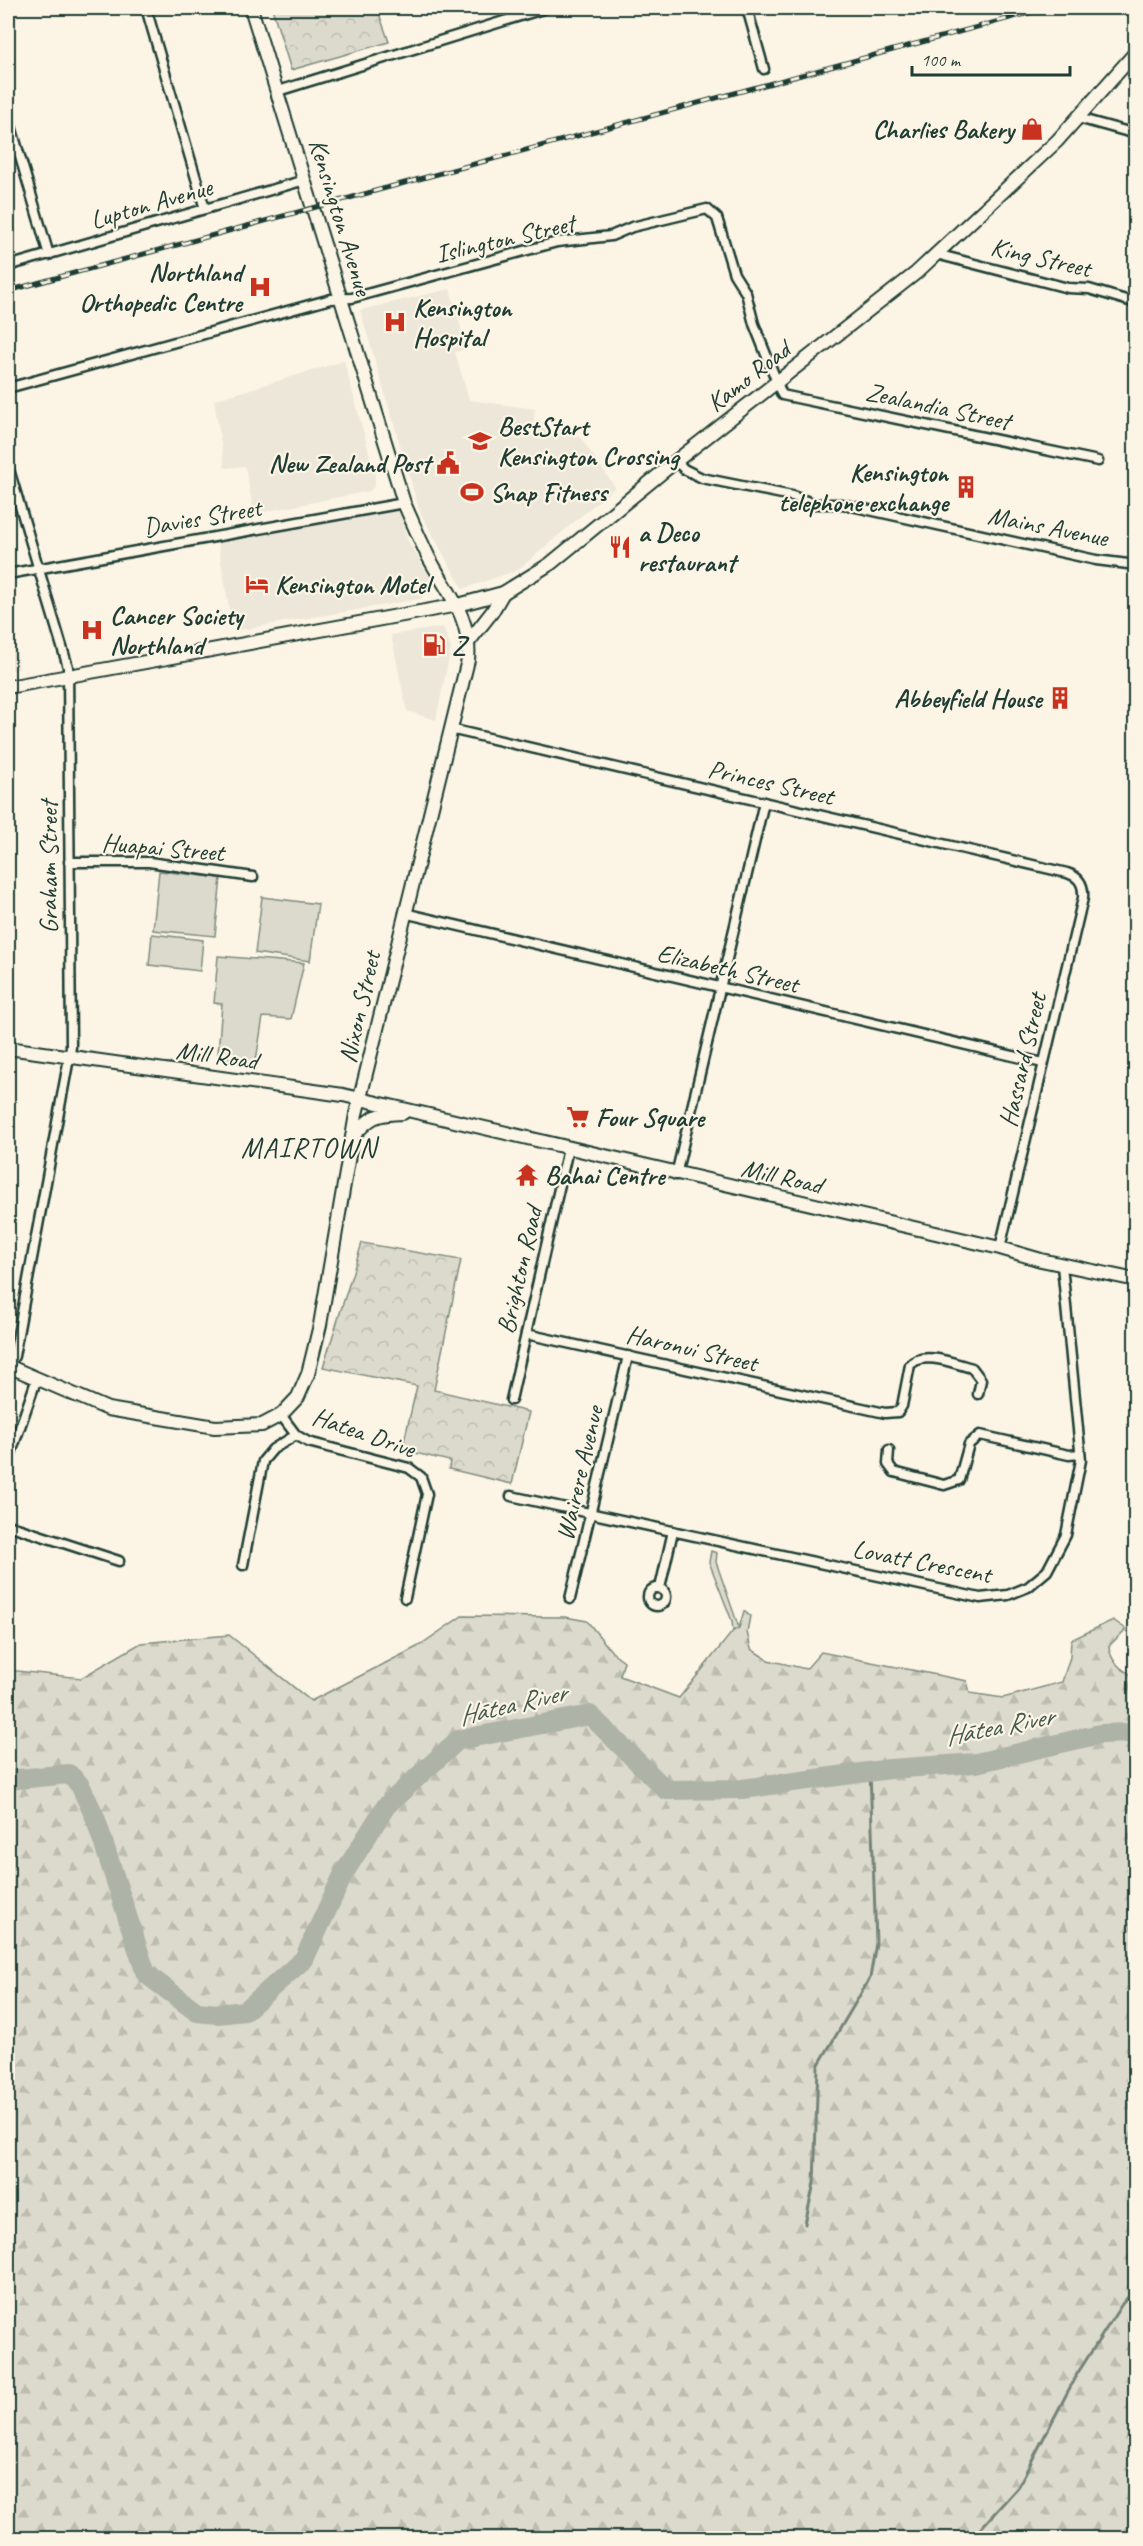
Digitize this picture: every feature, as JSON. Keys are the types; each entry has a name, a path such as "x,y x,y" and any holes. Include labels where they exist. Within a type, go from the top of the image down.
{"main road":[{"name":"Kensington Avenue","path":"251,8 343,298 404,502 430,559 458,605"},
{"name":"Kamo Road","path":"8,687 458,605 503,593 550,564 936,254 1078,118 1136,51"},
{"path":"470,640 492,612 503,593"},
{"name":"Nixon Street","path":"281,1415 304,1386 311,1361 360,1098 468,660 470,640 458,605"},
{"name":"Mill Road","path":"8,1048 360,1098 676,1175 1000,1248 1062,1265 1136,1280"},
{"name":"Mill Road","path":"352,1137 377,1115 420,1113"},
{"name":"Hatea Drive","path":"8,1366 108,1408 215,1428 254,1427 281,1415"}],"street":[{"path":"146,8 205,209"},
{"path":"278,91 546,8"},
{"path":"747,8 764,69"},
{"path":"774,8 787,8"},
{"path":"8,116 49,255"},
{"path":"1078,118 1136,134"},
{"name":"Lupton Avenue","path":"8,266 305,180"},
{"name":"Islington Street","path":"8,388 202,332 557,242 611,236 632,227 699,210 711,210 717,218 734,274 746,293 754,324 776,384"},
{"name":"King Street","path":"936,254 1068,288 1089,289 1136,303"},
{"name":"Zealandia Street","path":"776,384 780,393 788,397 1098,461"},
{"name":"Mains Avenue","path":"676,461 684,470 702,478 792,496 815,504 843,504 1096,560 1136,565"},
{"name":"Graham Street","path":"8,466 66,656 71,1047 14,1356 8,1366"},
{"name":"Davies Street","path":"8,574 404,502"},
{"name":"Princes Street","path":"450,729 1067,873 1080,881"},
{"path":"676,1175 764,802"},
{"name":"Huapai Street","path":"69,862 148,862 253,877"},
{"name":"Hassard Street","path":"1000,1248 1083,898 1080,881"},
{"name":"Elizabeth Street","path":"404,913 1043,1063"},
{"name":"Brighton Road","path":"511,1400 568,1149"},
{"name":"Lovatt Crescent","path":"511,1496 980,1598 998,1597 1028,1587 1047,1571 1054,1561 1066,1535 1079,1479 1080,1454 1062,1265"},
{"name":"Haronui Street","path":"526,1334 885,1413 898,1412 902,1407 910,1365 924,1358 972,1368 981,1380 978,1394"},
{"name":"Wairere Avenue","path":"570,1599 628,1356"},
{"path":"8,1462 37,1378"},
{"name":"Hatea Drive","path":"281,1415 296,1435 321,1447 409,1468 421,1477 427,1494 405,1598"},
{"path":"243,1566 263,1461 273,1449 296,1435"},
{"path":"889,1449 888,1464 894,1472 944,1485 959,1480 969,1444 980,1435 1069,1455 1080,1454"},
{"path":"8,1525 119,1561"},
{"path":"660,1588 673,1531"}],"shaded area":[{"path":"450,289 467,349 455,352 469,400 535,409 533,426 580,437 615,487 518,570 463,589 420,512 360,310"},
{"path":"344,361 375,474 375,485 370,491 254,514 245,466 225,468 214,400"},
{"path":"398,506 407,539 430,578 428,590 420,599 233,631 218,544"},
{"path":"8,602 19,669 8,671"},
{"path":"443,627 451,648 436,720 407,711 391,635"}],"green space":[{"path":"272,8 377,8 389,42 291,70"},
{"path":"159,871 221,878 215,936 153,930"},
{"path":"262,897 318,904 310,961 255,953"},
{"path":"152,934 203,940 200,971 149,965"},
{"path":"218,956 304,963 291,1019 263,1017 255,1067 218,1054 222,1004 214,1003"},
{"path":"362,1243 461,1260 434,1390 529,1412 512,1484 449,1469 450,1461 402,1450 417,1386 323,1367"},
{"path":"711,1551 717,1553 716,1562 739,1628 733,1631 732,1621 709,1562"},
{"path":"744,1611 750,1616 747,1632 751,1649 768,1660 806,1669 821,1652 967,1681 970,1693 1003,1698 1062,1682 1070,1657 1071,1640 1113,1620 1126,1629 1109,1646 1118,1665 1136,1677 1135,2538 8,2538 8,1670 81,1678 141,1643 229,1635 311,1701 417,1647 462,1616 565,1617 587,1621 612,1652 624,1661 620,1676 679,1698 733,1631 739,1628"}],"waterway":[{"name":"Hātea River","path":"8,1780 69,1774 80,1785 95,1817 146,1974 197,2012 218,2014 245,2011 304,1959 344,1873 386,1806 458,1740 590,1715 666,1790 742,1789 890,1769 976,1763 1100,1734 1136,1733"},
{"path":"805,2224 814,2183 818,2066 870,1978 876,1943 870,1772"},
{"path":"972,2538 1018,2487 1077,2374 1122,2304 1136,2288"}],"railway":[{"path":"8,291 1047,8"}],"place":[{"name":"Charlies Bakery","path":"1032,129"},
{"name":"Northland Orthopedic Centre","path":"260,287"},
{"name":"Kensington Hospital","path":"395,322"},
{"name":"BestStart Kensington Crossing","path":"480,441"},
{"name":"New Zealand Post","path":"448,463"},
{"name":"Kensington telephone exchange","path":"966,487"},
{"name":"Snap Fitness","path":"472,492"},
{"name":"a Deco restaurant","path":"620,547"},
{"name":"Kensington Motel","path":"257,584"},
{"name":"Cancer Society Northland","path":"92,630"},
{"name":"Z","path":"434,645"},
{"name":"Abbeyfield House","path":"1060,698"},
{"name":"Four Square","path":"578,1117"},
{"name":"Bahai Centre","path":"527,1175"}],"district":[{"name":"MAIRTOWN","path":"309,1147"}]}
